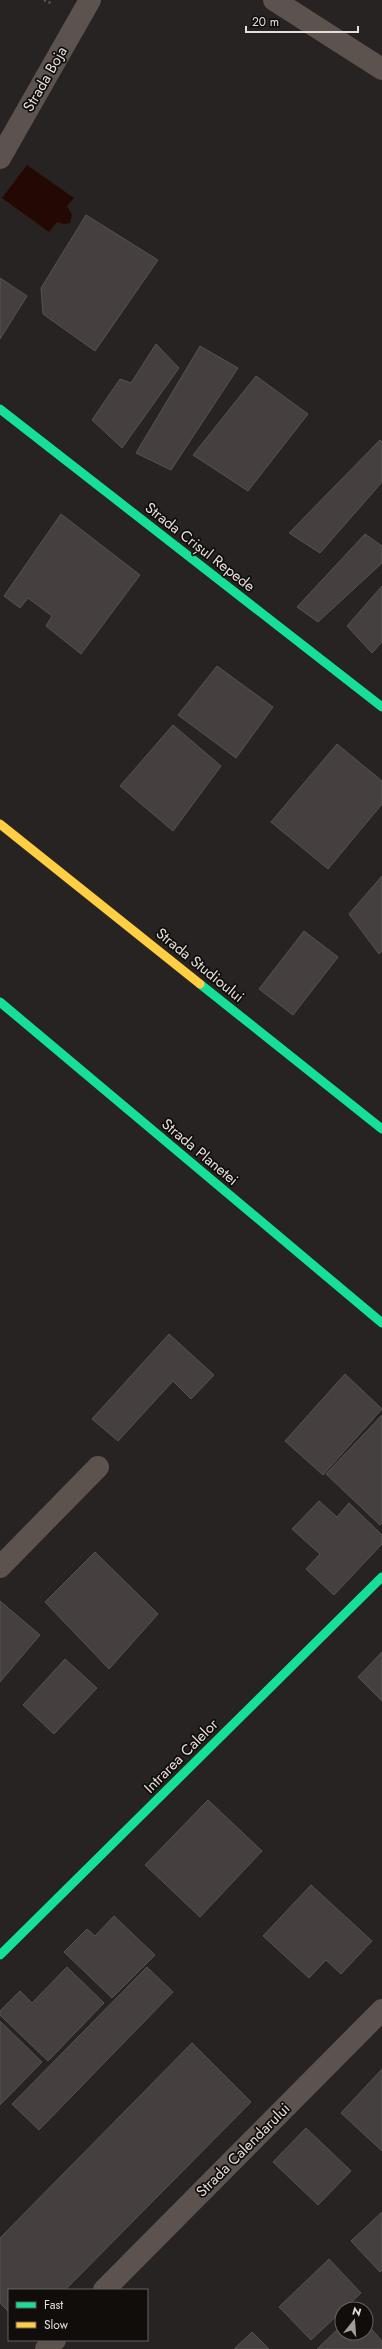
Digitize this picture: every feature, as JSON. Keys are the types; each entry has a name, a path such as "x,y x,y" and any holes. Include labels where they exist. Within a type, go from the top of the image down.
{"street":[{"name":"Strada Boja","path":"0,158 90,0"},
{"path":"274,0 382,69"},
{"name":"Strada Crișul Repede","path":"0,410 382,707"},
{"name":"Strada Studioului","path":"0,824 382,1129"},
{"name":"Strada Planetei","path":"0,1002 382,1323"},
{"path":"0,1567 98,1467"},
{"name":"Intrarea Calelor","path":"0,1955 382,1577"},
{"name":"Strada Calendarului","path":"105,2289 382,2010"},
{"path":"46,2349 54,2341"}],"shaded area":[{"path":"27,165 74,198 67,206 72,215 70,223 64,224 57,222 49,232 2,198"}],"building":[{"path":"86,215 158,260 95,351 43,314 41,288"},
{"path":"0,278 27,296 0,339"},
{"path":"156,344 179,368 122,448 92,420 120,379 131,383"},
{"path":"200,346 238,368 171,470 136,453"},
{"path":"256,376 308,414 248,491 193,455"},
{"path":"380,440 382,442 382,482 320,553 289,533"},
{"path":"61,514 140,575 81,654 46,626 52,616 28,598 20,608 4,596"},
{"path":"365,534 382,546 382,563 318,622 297,607"},
{"path":"382,586 382,642 372,653 347,626"},
{"path":"217,666 273,707 236,758 178,715"},
{"path":"173,725 221,766 173,831 120,786"},
{"path":"337,744 382,781 382,804 328,869 271,822"},
{"path":"382,876 382,951 379,954 349,914"},
{"path":"304,931 338,957 293,1015 259,989"},
{"path":"169,1334 214,1375 191,1399 173,1381 118,1441 92,1419"},
{"path":"345,1374 382,1409 323,1475 285,1441"},
{"path":"382,1415 382,1523 380,1525 326,1474"},
{"path":"319,1501 337,1517 349,1503 382,1535 382,1544 334,1595 306,1569 320,1554 292,1529"},
{"path":"95,1552 158,1614 109,1669 45,1602"},
{"path":"0,1601 40,1635 0,1682"},
{"path":"382,1652 382,1701 358,1677"},
{"path":"65,1659 97,1688 54,1734 23,1705"},
{"path":"208,1800 262,1851 200,1917 145,1865"},
{"path":"311,1885 372,1941 341,1974 326,1960 309,1978 263,1936"},
{"path":"114,1916 155,1955 112,1998 64,1952 87,1929 95,1936"},
{"path":"67,1967 104,2003 48,2061 0,2015 0,2011 20,1991 32,2003"},
{"path":"147,1967 173,1992 39,2130 12,2104"},
{"path":"0,2021 42,2062 0,2105"},
{"path":"192,2043 251,2102 66,2289 8,2289 8,2311 0,2303 0,2238"},
{"path":"382,2069 382,2151 341,2113"},
{"path":"306,2128 351,2171 318,2205 273,2162"},
{"path":"382,2212 382,2270 380,2272 351,2241"},
{"path":"329,2259 361,2293 352,2301 334,2301 334,2318 311,2340 279,2307"},
{"path":"252,2332 269,2349 234,2349"},
{"path":"374,2332 382,2341 382,2349 317,2349 334,2333 334,2341 374,2341"}],"traffic: fast":[{"path":"0,409 382,707"},
{"path":"200,984 382,1129"},
{"path":"0,1002 382,1323"},
{"path":"0,1955 382,1577"}],"traffic: slow":[{"path":"0,824 200,984"}]}
